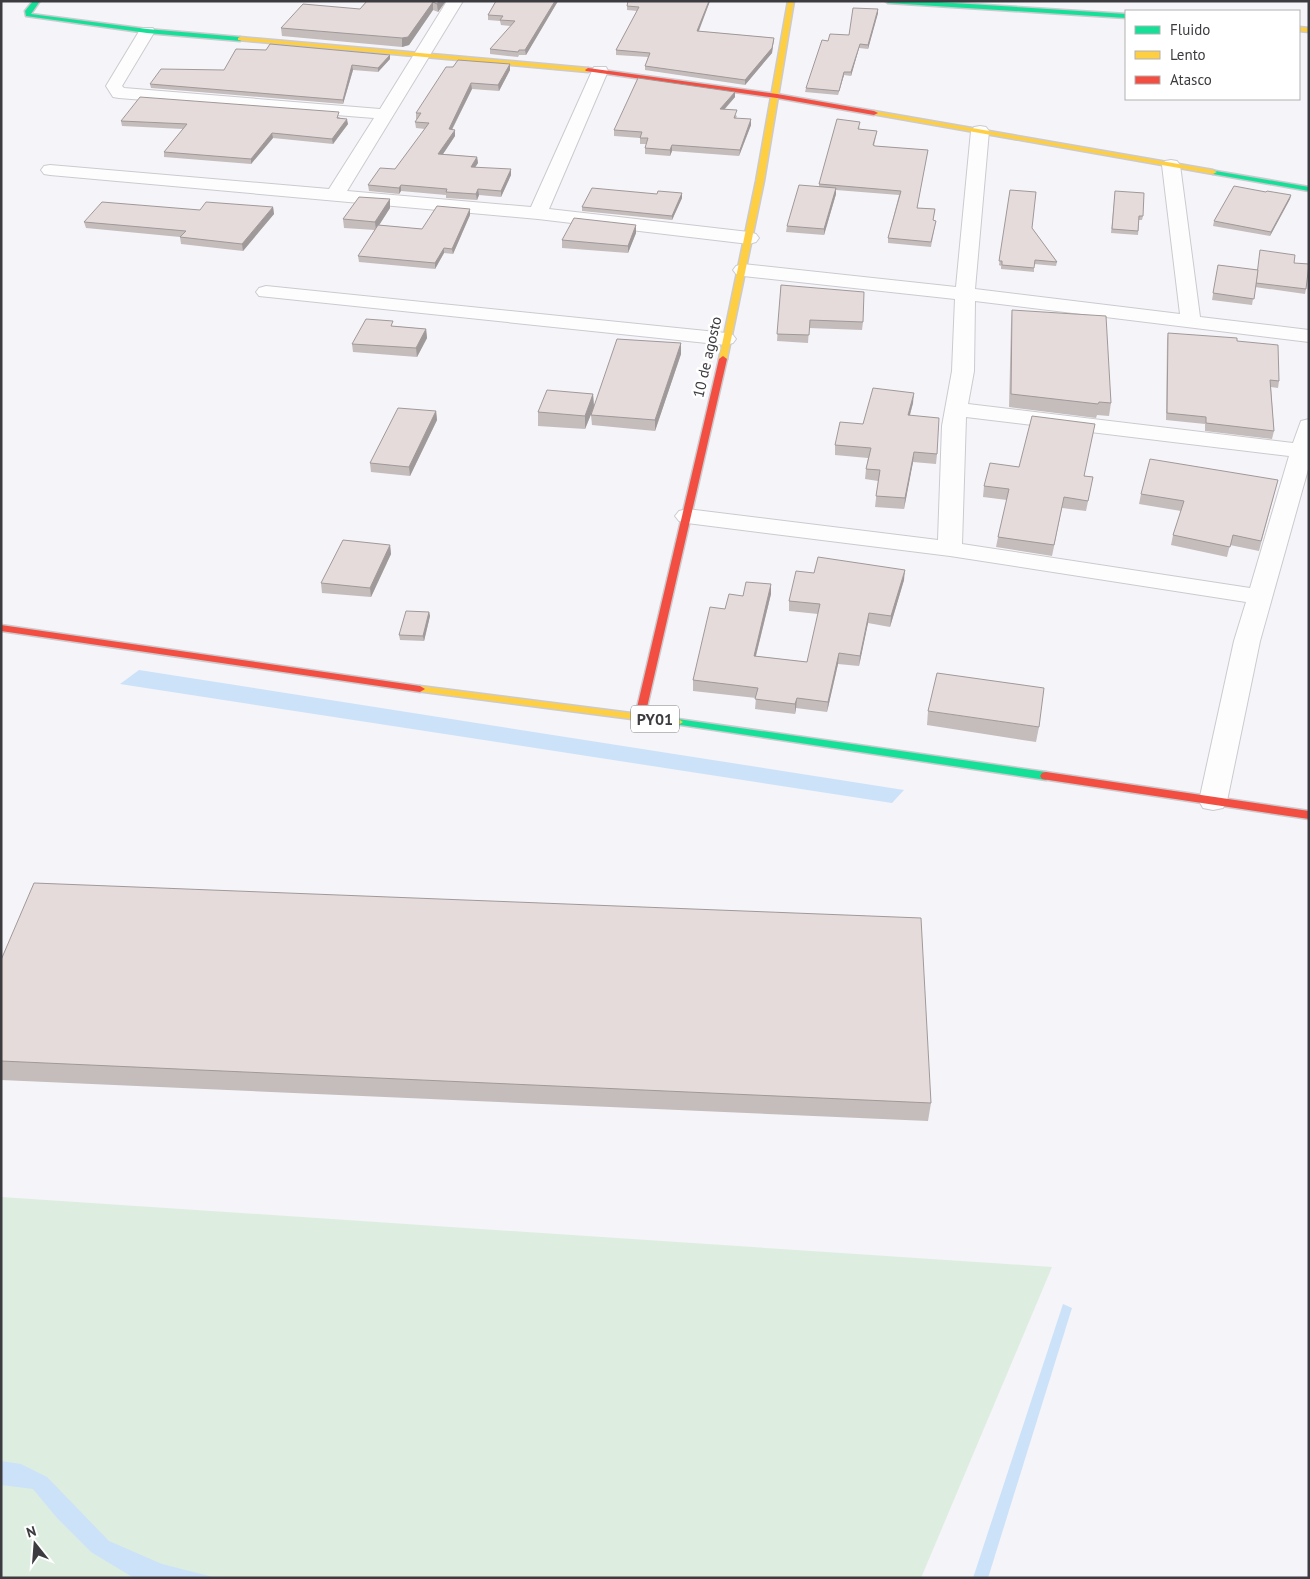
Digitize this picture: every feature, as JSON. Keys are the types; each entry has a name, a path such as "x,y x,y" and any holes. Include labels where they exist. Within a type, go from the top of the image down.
{"main road":[{"path":"37,1 28,11 28,15 147,31 600,71 777,96 1309,189"},
{"name":"10 de agosto","path":"640,716 749,238 777,96 791,1"},
{"path":"888,1 994,4 1125,16"},
{"name":"PY01","path":"1,628 418,689 640,716 1309,815"}],"street":[{"path":"335,195 455,1"},
{"path":"147,31 114,86 119,93 384,114"},
{"path":"538,214 600,71"},
{"path":"950,549 953,426 963,371 965,294 980,131"},
{"path":"1171,165 1191,322"},
{"path":"50,170 538,214 749,238"},
{"path":"742,270 965,294 1309,336"},
{"path":"266,292 726,339"},
{"path":"956,409 1301,451"},
{"path":"1213,801 1247,641 1309,426"},
{"path":"686,516 950,549 1260,597"}],"green space":[{"path":"1,1197 1052,1267 921,1578 1,1578"}],"water":[{"path":"139,670 904,790 892,803 120,684"},
{"path":"1063,1304 1072,1308 988,1578 973,1578"},
{"path":"1,1461 21,1464 47,1477 109,1541 162,1564 217,1578 134,1578 91,1552 57,1518 33,1489 1,1485"}],"building":[{"path":"367,1 439,1 437,4 433,2 408,37 281,28 303,4 360,9"},
{"path":"496,1 555,1 525,50 519,50 518,52 490,49 515,21 500,20 503,16 488,15"},
{"path":"628,1 709,1 697,31 774,38 772,48 745,80 645,66 650,53 616,50 639,7 627,6"},
{"path":"853,8 878,9 868,45 860,44 851,72 844,72 839,91 806,88 822,40 828,41 830,34 849,35"},
{"path":"270,44 390,55 378,68 352,65 343,100 150,84 161,69 224,70 236,49 266,50"},
{"path":"458,60 510,64 498,85 471,83 449,129 455,130 438,154 477,157 471,167 511,169 501,191 478,189 476,194 446,192 447,189 401,185 399,188 368,185 380,168 395,169 429,123 415,122 421,113 416,113 446,67 453,67"},
{"path":"638,78 735,92 720,109 737,110 734,118 751,119 740,150 672,145 670,150 645,148 648,138 640,138 642,132 614,130"},
{"path":"140,97 339,112 337,118 347,119 332,139 272,133 251,159 164,152 187,124 121,121"},
{"path":"837,119 860,122 858,129 877,131 873,145 875,146 928,150 917,208 935,209 933,220 936,221 931,242 888,238 901,191 819,184"},
{"path":"799,185 836,188 824,229 787,226"},
{"path":"1234,186 1291,195 1271,232 1214,221"},
{"path":"592,188 657,194 658,191 682,193 672,216 582,207"},
{"path":"1010,190 1036,192 1032,228 1057,262 1035,260 1034,268 1002,265 1002,261 999,261"},
{"path":"1115,191 1144,193 1143,216 1139,216 1138,231 1112,229"},
{"path":"359,197 390,199 375,222 343,219"},
{"path":"102,202 200,210 206,202 273,207 242,244 180,237 186,231 84,222"},
{"path":"437,206 470,209 452,249 444,248 435,263 358,256 378,225 422,229"},
{"path":"574,218 636,225 628,246 562,240"},
{"path":"1260,250 1295,255 1294,263 1309,264 1306,289 1256,283"},
{"path":"1218,265 1258,270 1254,299 1213,293"},
{"path":"781,285 864,292 863,322 810,320 809,335 777,334"},
{"path":"1012,310 1106,316 1111,403 1099,402 1098,404 1011,394"},
{"path":"366,319 393,321 391,326 426,329 416,348 352,344"},
{"path":"1168,333 1237,338 1237,341 1278,345 1279,381 1270,380 1274,431 1206,423 1206,417 1167,413"},
{"path":"617,339 681,343 655,420 591,415"},
{"path":"873,388 914,393 908,415 939,418 937,454 914,452 905,498 876,496 880,470 866,469 871,448 835,445 840,422 863,424"},
{"path":"547,390 593,394 585,416 538,412"},
{"path":"398,408 436,411 409,467 370,463"},
{"path":"1032,416 1095,424 1084,476 1093,477 1088,501 1064,497 1054,545 998,537 1009,489 984,486 990,463 1019,467"},
{"path":"1150,459 1278,480 1261,541 1233,535 1230,547 1173,535 1184,501 1141,494"},
{"path":"343,540 390,545 370,588 321,583"},
{"path":"818,557 905,570 891,616 869,613 860,656 839,653 828,702 797,698 795,704 755,699 758,688 693,680 710,607 725,609 729,594 743,596 746,582 771,584 754,656 807,662 820,604 789,601 796,571 814,573"},
{"path":"406,611 429,612 423,636 399,635"},
{"path":"937,673 1044,688 1039,727 928,711"},
{"path":"34,883 921,918 931,1103 1,1061 1,960"}],"traffic: fast":[{"path":"37,1 28,11 28,15 147,31 240,39"},
{"path":"888,1 1125,16"},
{"path":"1213,172 1309,189"},
{"path":"678,722 1046,776"}],"traffic: slow":[{"path":"723,359 760,181 791,1"},
{"path":"1300,29 1309,30"},
{"path":"240,39 588,70"},
{"path":"874,113 1213,172"},
{"path":"420,689 678,722"}],"traffic: jam":[{"path":"588,70 777,96 874,113"},
{"path":"640,716 723,359"},
{"path":"1,628 420,689"},
{"path":"1046,776 1309,815"}]}
